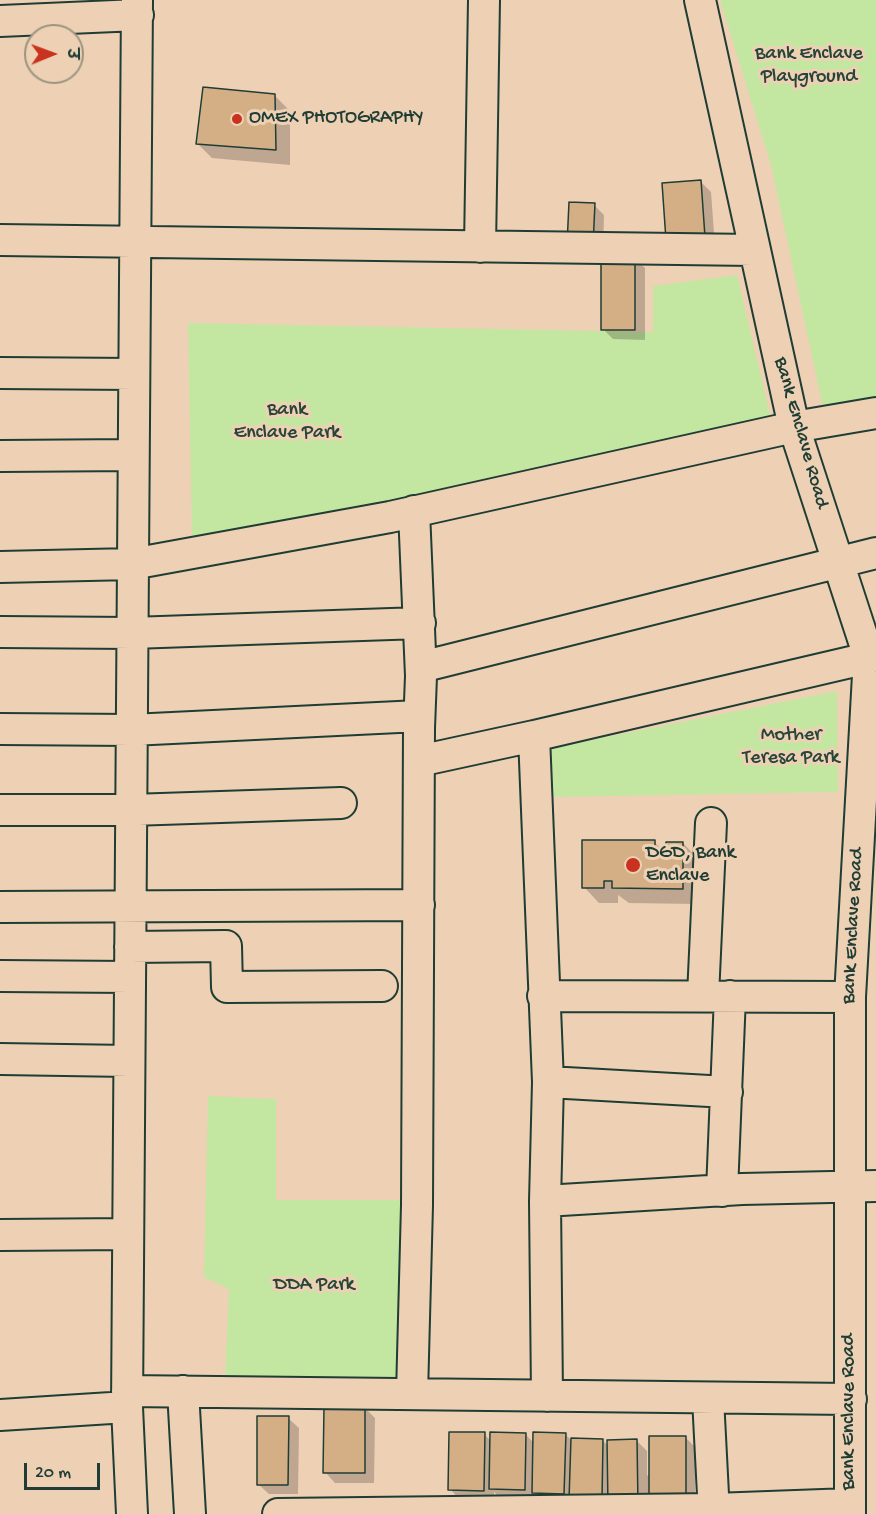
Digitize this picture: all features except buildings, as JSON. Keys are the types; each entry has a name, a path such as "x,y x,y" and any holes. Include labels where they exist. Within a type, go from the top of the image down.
{"street":[{"path":"480,247 484,0"},
{"name":"Bank Enclave Road","path":"700,0 753,250 794,427 838,561 873,656 850,997 863,1186 851,1399 850,1509"},
{"path":"0,21 138,8 127,1399 132,1514"},
{"path":"0,240 135,244 753,250"},
{"path":"0,372 134,375"},
{"path":"0,567 132,564 414,511 794,427 876,413"},
{"path":"0,456 133,455"},
{"path":"412,1394 417,1205 421,667 414,511"},
{"path":"421,667 876,553"},
{"path":"0,632 132,633 420,623"},
{"path":"419,761 873,656"},
{"path":"0,729 131,730 419,716"},
{"path":"534,736 548,1082 545,1201 547,1396"},
{"path":"0,810 131,810 341,803"},
{"path":"711,823 717,996 727,1092 723,1191"},
{"path":"0,907 420,905"},
{"path":"130,947 226,946 227,987 382,986"},
{"path":"0,976 130,977"},
{"path":"543,996 850,997"},
{"path":"0,1059 129,1061"},
{"path":"548,1082 727,1092"},
{"path":"545,1201 863,1186"},
{"path":"0,1235 128,1234"},
{"path":"183,1391 190,1514"},
{"path":"0,1415 183,1391 851,1399"},
{"path":"708,1398 714,1511"},
{"path":"278,1514 850,1509"}],"green space":[{"name":"Bank Enclave Playground","path":"720,0 876,0 876,403 824,412 771,165"},
{"name":"Bank Enclave Park","path":"737,275 774,432 192,537 188,323 653,332 653,286"},
{"name":"Mother Teresa Park","path":"837,691 838,792 554,797 547,749"},
{"name":"DDA Park","path":"208,1096 276,1099 276,1200 402,1200 398,1378 225,1382 229,1289 204,1277"}],"place":[{"name":"OMEX PHOTOGRAPHY","path":"237,119"},
{"name":"DGD, Bank Enclave","path":"633,865"}]}
